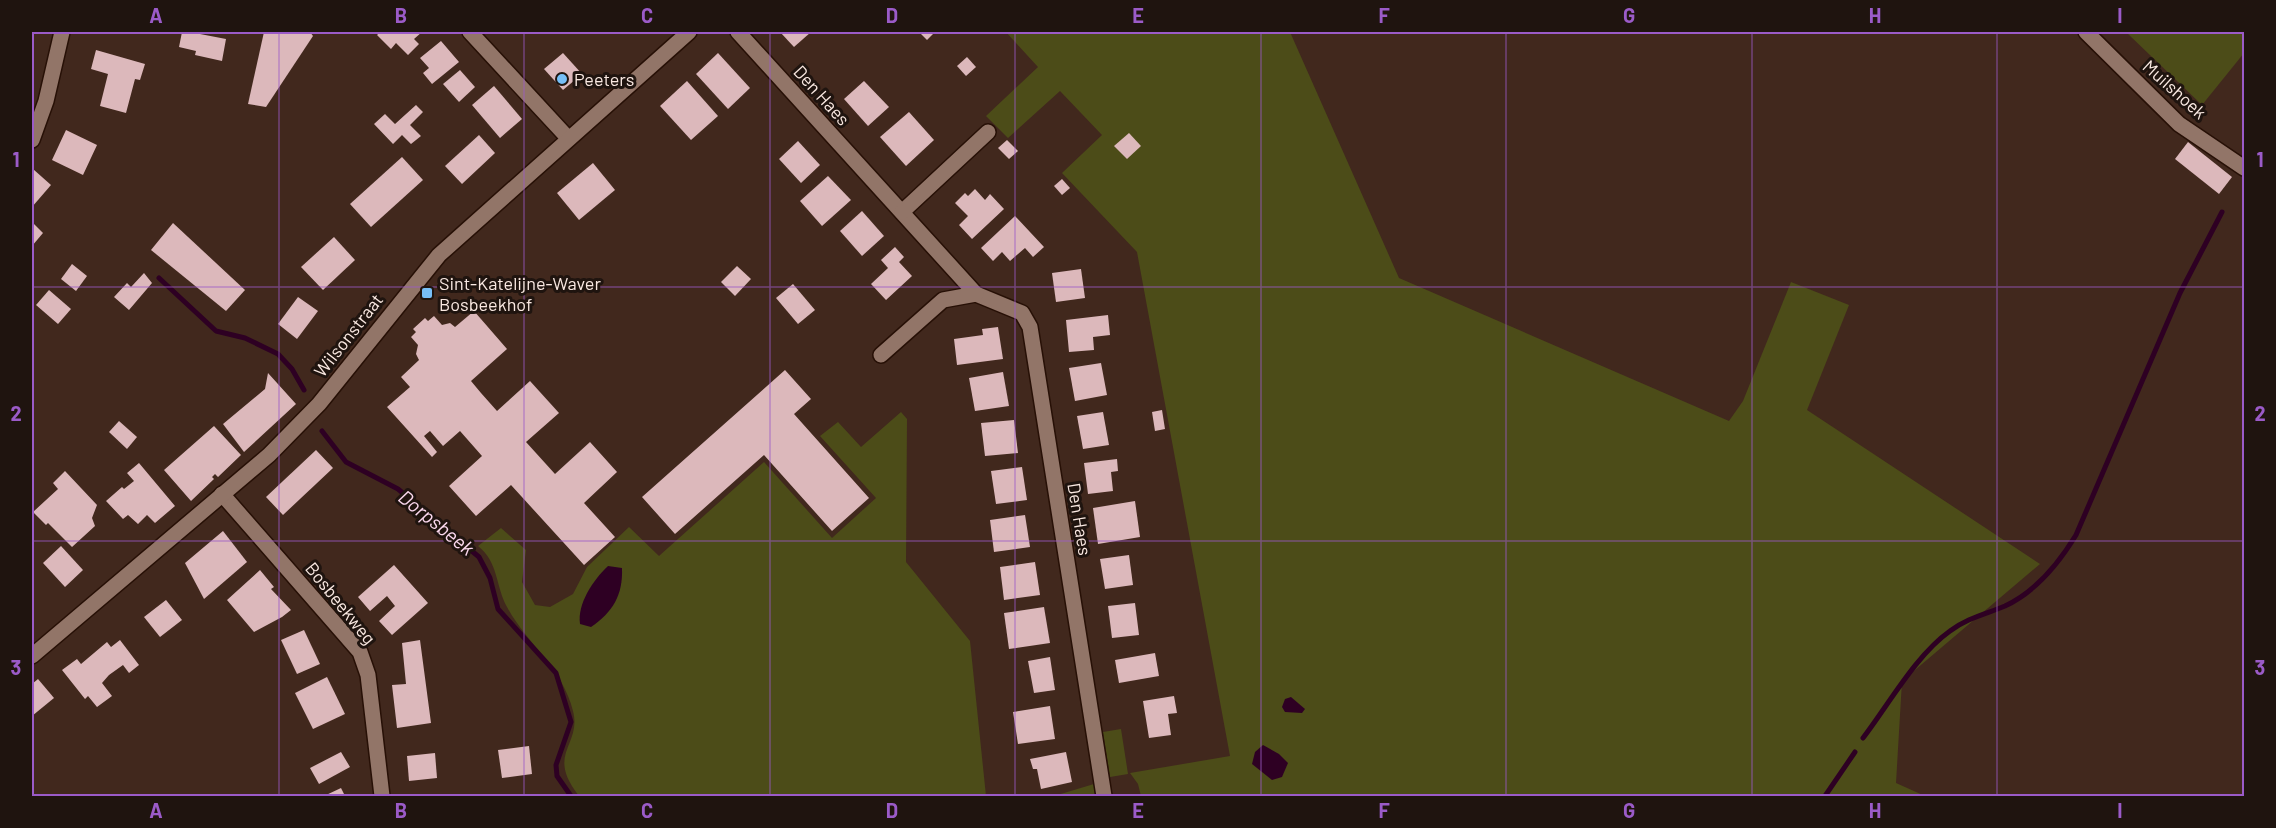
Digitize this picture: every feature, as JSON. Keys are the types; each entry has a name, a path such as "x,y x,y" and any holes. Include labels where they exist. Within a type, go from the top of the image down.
{"street":[{"path":"32,140 46,101 62,32"},
{"path":"470,32 568,138"},
{"name":"Wilsonstraat","path":"32,656 269,455 319,404 439,255 689,32"},
{"name":"Den Haes","path":"738,32 976,294 1022,313 1030,327 1103,789"},
{"name":"Muilshoek","path":"2086,32 2179,124 2244,168"},
{"path":"902,212 988,132"},
{"path":"881,355 943,300 976,294"},
{"name":"Bosbeekweg","path":"222,494 360,652 368,675 382,796"}],"shaded area":[{"path":"1006,32 1290,32 1399,278 1729,421 1743,401 1791,282 1849,305 1807,410 2040,564 1902,681 1896,783 1925,796 1141,796 1138,784 1130,773 1230,756 1137,252 1062,173 1102,135 1060,91 1008,138 986,116 1038,67"},
{"path":"2126,32 2244,32 2244,53 2202,105"},
{"path":"901,412 907,419 906,562 970,641 986,796 579,796 565,770 565,759 574,723 568,696 553,669 524,633 507,607 490,560 478,546 501,528 526,550 522,582 535,605 550,607 573,594 587,567 629,527 659,556 764,462 832,538 876,498 820,436 838,422 861,447"},
{"path":"608,566 622,568 621,586 615,602 611,609 591,627 580,624 581,608 587,593"},
{"path":"1291,697 1305,709 1302,713 1285,712 1282,707 1285,699"},
{"path":"1121,729 1128,774 1110,777 1103,732"},
{"path":"1263,745 1279,754 1288,763 1282,777 1272,780 1252,764 1255,752"},
{"path":"1094,784 1095,796 1054,796"}],"building":[{"path":"182,32 201,32 200,34 226,39 222,61 195,55 196,51 179,47"},
{"path":"264,32 310,32 313,36 266,107 248,104"},
{"path":"380,32 422,32 414,39 419,44 408,55 396,43 391,49 377,35"},
{"path":"780,32 811,32 794,47"},
{"path":"919,32 935,32 927,40"},
{"path":"441,41 459,62 432,84 423,73 429,68 420,58"},
{"path":"96,50 145,64 140,80 135,79 126,113 100,106 108,74 91,69"},
{"path":"563,53 582,74 563,90 544,69"},
{"path":"718,53 750,88 728,109 696,74"},
{"path":"967,57 976,67 966,76 957,66"},
{"path":"460,70 475,87 459,102 443,84"},
{"path":"687,81 718,116 691,140 660,106"},
{"path":"864,81 889,107 868,126 844,99"},
{"path":"494,86 522,119 500,138 472,105"},
{"path":"416,105 423,112 410,125 421,136 411,144 402,135 393,144 374,124 385,114 395,124"},
{"path":"909,112 934,140 906,166 880,137"},
{"path":"66,130 97,145 83,175 52,160"},
{"path":"1129,133 1141,146 1127,159 1114,146"},
{"path":"479,135 495,153 462,184 445,166"},
{"path":"1007,140 1018,151 1009,159 998,148"},
{"path":"798,141 820,165 801,183 779,159"},
{"path":"2188,142 2232,177 2219,194 2175,159"},
{"path":"402,157 423,180 371,227 350,204"},
{"path":"593,163 615,190 579,220 557,193"},
{"path":"32,170 51,185 32,207"},
{"path":"828,176 851,200 822,226 800,201"},
{"path":"1062,179 1070,188 1062,195 1054,186"},
{"path":"975,189 985,200 990,194 1004,209 972,239 959,225 968,216 955,203 965,193 968,196"},
{"path":"862,211 884,236 862,256 840,231"},
{"path":"1015,216 1044,247 1033,257 1025,248 1010,261 1002,252 993,261 981,248"},
{"path":"32,222 43,233 32,246"},
{"path":"173,223 245,290 226,311 151,250"},
{"path":"334,237 355,260 323,290 301,267"},
{"path":"895,247 904,257 899,262 912,276 886,300 871,284 888,268 881,260"},
{"path":"72,264 87,276 76,291 61,279"},
{"path":"737,266 751,279 735,296 721,282"},
{"path":"1081,269 1085,298 1056,302 1052,273"},
{"path":"144,273 152,283 129,310 114,297 127,283 131,287"},
{"path":"793,284 815,310 798,324 776,298"},
{"path":"49,290 71,309 58,324 36,305"},
{"path":"298,297 318,311 297,339 278,324"},
{"path":"474,311 507,349 471,381 481,393 497,411 530,381 559,413 526,442 555,474 590,442 617,472 584,503 615,537 584,565 511,485 476,516 449,486 482,456 460,431 443,446 430,431 424,436 437,452 432,457 387,407 410,387 401,377 419,360 416,354 418,345 411,337 416,332 413,329 425,318 428,321 434,316 442,325 450,323 455,327"},
{"path":"1108,315 1110,335 1093,337 1094,350 1069,352 1066,320"},
{"path":"998,327 1003,359 957,365 954,339 983,335 982,329"},
{"path":"1101,363 1107,395 1075,401 1069,368"},
{"path":"785,370 811,399 794,414 869,498 832,531 764,455 675,534 642,497"},
{"path":"1003,372 1009,406 975,411 969,378"},
{"path":"268,373 296,404 244,452 223,424 265,389"},
{"path":"1162,410 1165,429 1155,431 1152,412"},
{"path":"1103,412 1109,445 1083,449 1077,416"},
{"path":"1014,420 1018,453 985,456 981,423"},
{"path":"119,421 137,437 127,449 109,432"},
{"path":"214,426 241,455 218,477 215,474 212,477 214,479 191,501 164,470"},
{"path":"316,450 333,468 283,515 266,497"},
{"path":"1117,459 1118,471 1111,472 1113,491 1088,494 1084,463"},
{"path":"139,463 175,506 155,523 147,515 138,524 128,515 123,519 106,501 122,487 124,489 134,481 127,473"},
{"path":"1022,467 1027,500 996,504 991,471"},
{"path":"65,471 97,505 92,518 95,526 72,547 48,523 46,525 33,512 58,489 53,483"},
{"path":"1135,501 1140,537 1098,544 1093,508"},
{"path":"1025,515 1030,547 994,552 990,520"},
{"path":"223,531 247,562 204,599 185,563"},
{"path":"61,546 83,570 65,587 43,563"},
{"path":"1129,555 1133,585 1105,589 1100,559"},
{"path":"1035,562 1040,595 1004,600 1000,567"},
{"path":"394,565 428,603 392,635 379,621 395,606 387,596 370,611 358,597"},
{"path":"260,570 274,587 271,589 291,610 254,632 227,600"},
{"path":"166,600 182,620 160,637 144,617"},
{"path":"1135,603 1139,635 1112,638 1108,606"},
{"path":"1044,607 1050,643 1009,649 1004,613"},
{"path":"304,630 320,664 297,674 281,640"},
{"path":"120,640 139,665 129,673 123,665 109,675 102,683 112,696 97,707 88,696 85,699 62,670 77,659 81,664 107,642 111,647"},
{"path":"420,640 431,723 397,728 392,685 406,684 402,643"},
{"path":"1155,653 1159,676 1119,683 1115,660"},
{"path":"1050,657 1055,690 1034,693 1028,661"},
{"path":"327,677 345,714 313,729 295,693"},
{"path":"38,679 54,698 32,716 32,684"},
{"path":"1174,696 1177,713 1168,714 1171,735 1149,738 1143,701"},
{"path":"1050,706 1055,739 1018,744 1013,712"},
{"path":"529,746 532,774 502,778 498,750"},
{"path":"341,752 350,767 319,784 310,768"},
{"path":"1066,752 1072,782 1041,789 1037,769 1033,769 1030,759"},
{"path":"435,753 437,778 409,781 407,756"},
{"path":"341,788 345,796 324,796"}],"waterway":[{"path":"1863,738 1914,666 1938,641 1963,623 2005,606 2026,593 2045,576 2069,546 2076,535 2180,293 2222,212"},
{"name":"Dorpsbeek","path":"159,278 216,331 245,338 278,354 292,369 304,390"},
{"name":"Dorpsbeek","path":"322,431 346,462 398,489 479,557 490,578 498,609 556,673 571,722 556,765 557,776 571,796"},
{"path":"1825,796 1855,752"}],"place":[{"name":"Peeters","path":"562,79"},
{"name":"Sint-Katelijne-Waver Bosbeekhof","path":"427,293"}]}
